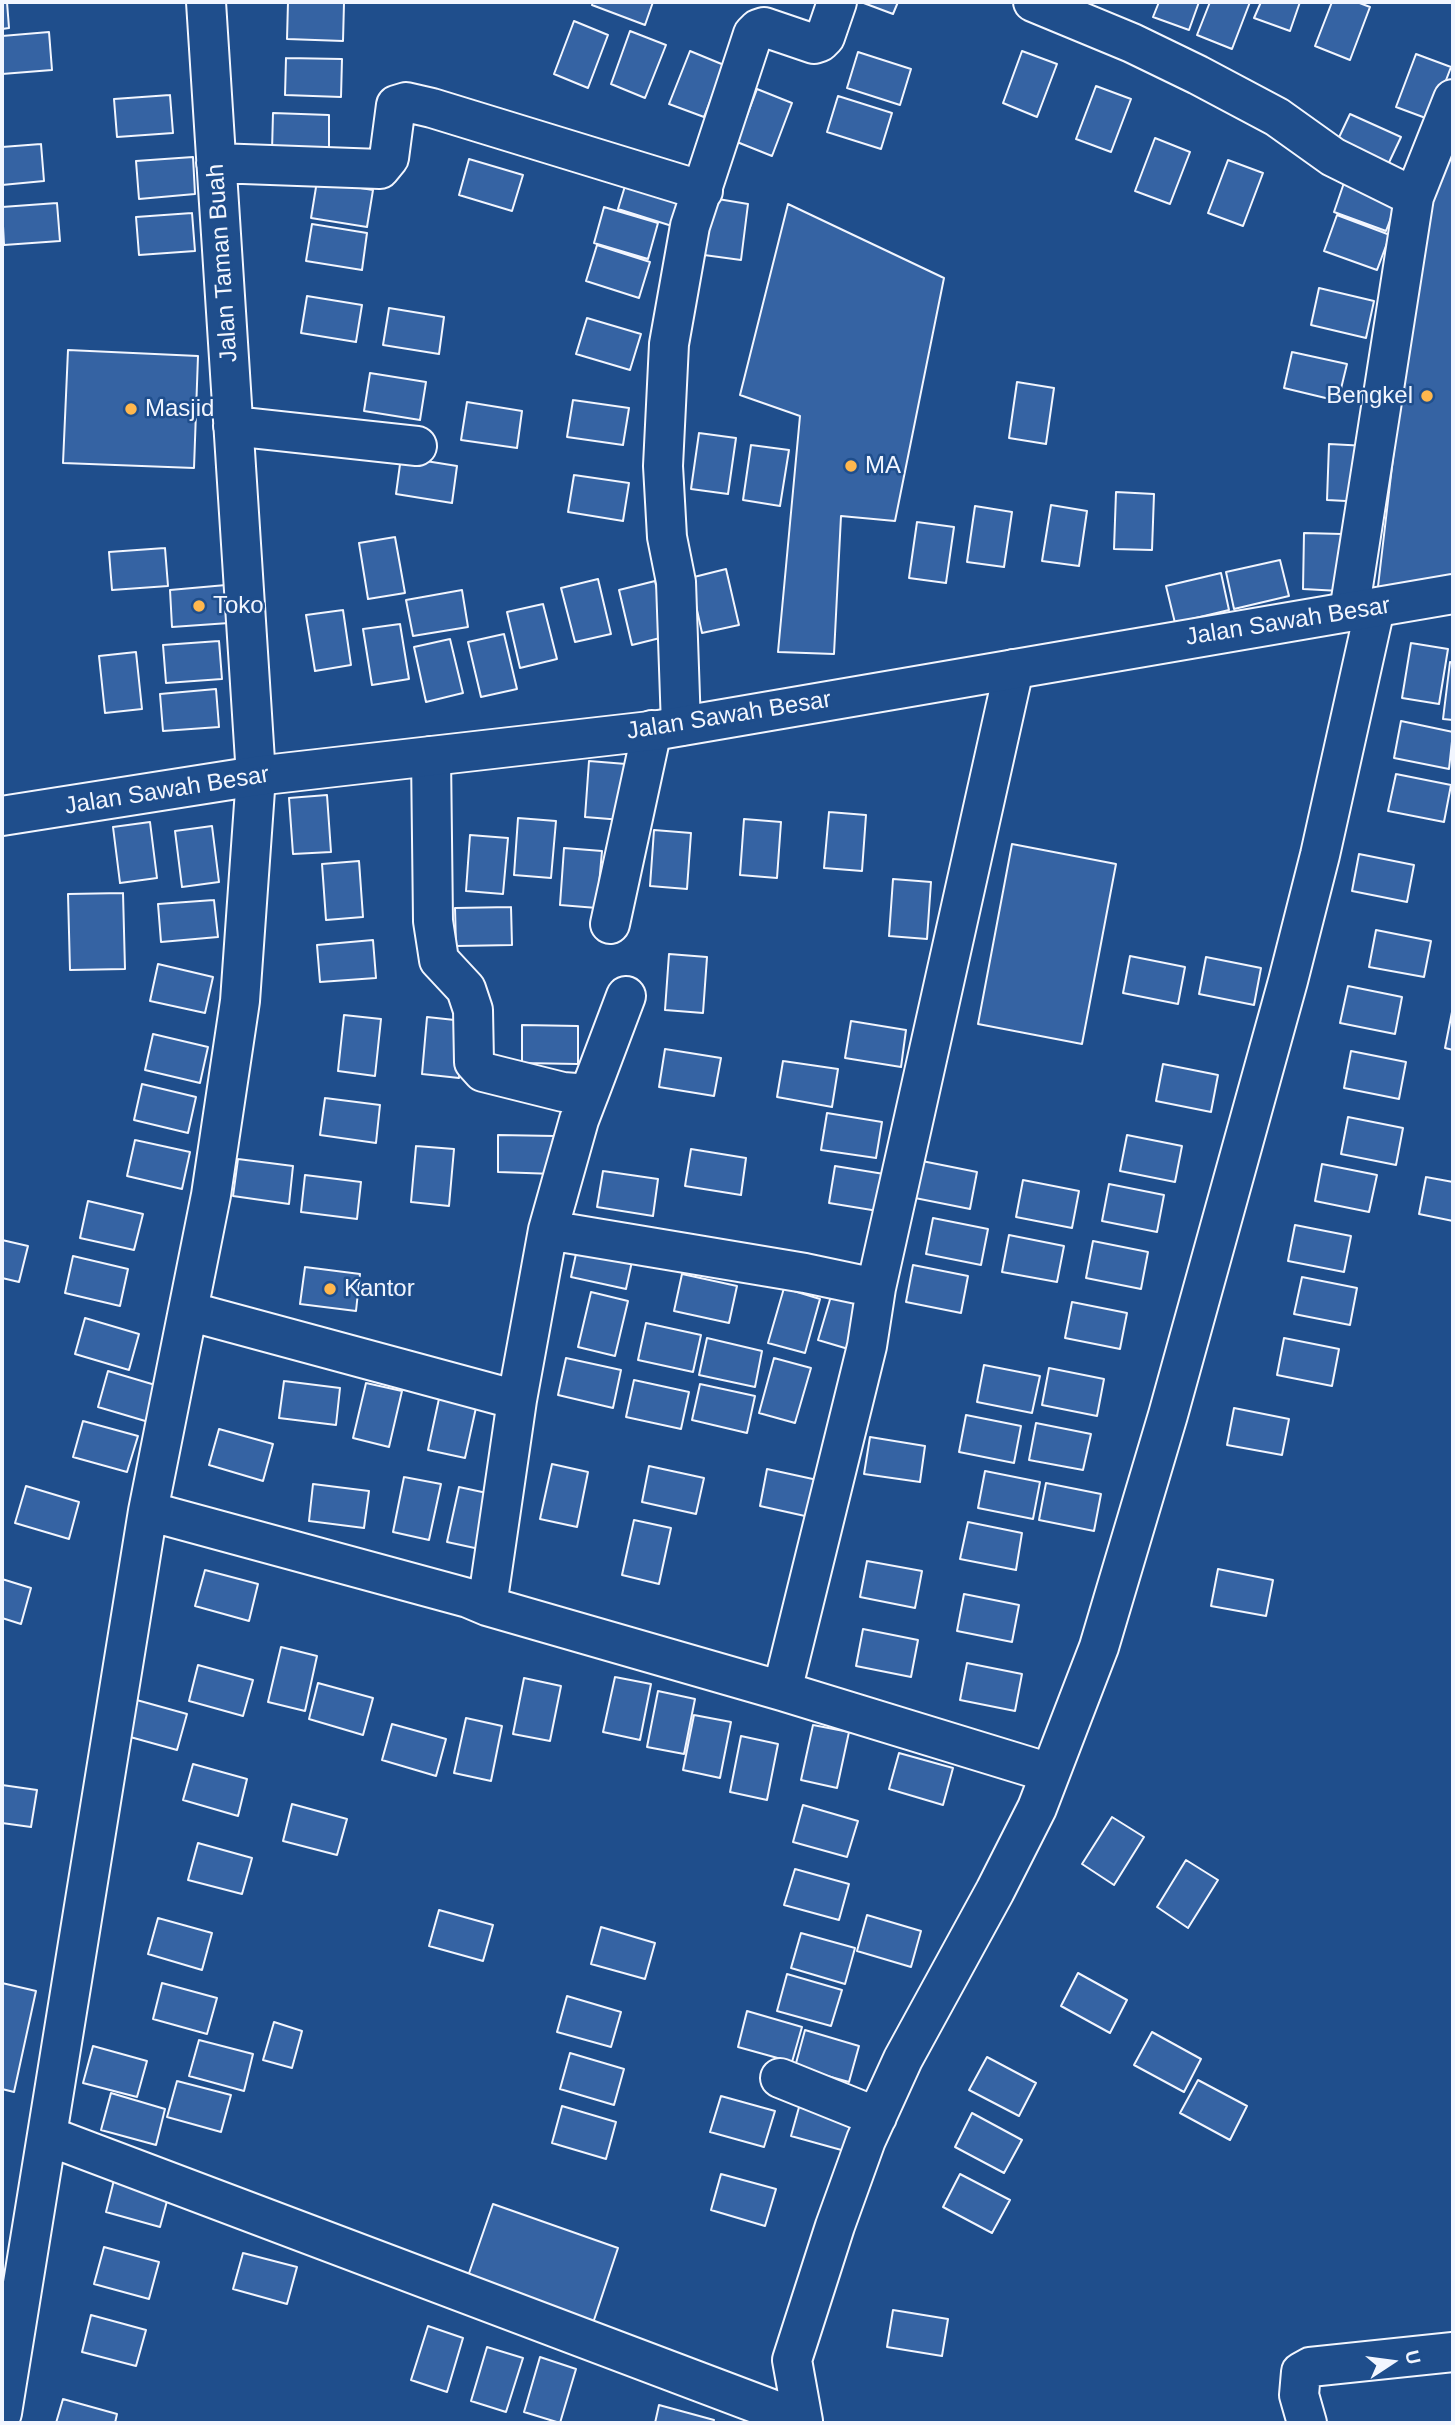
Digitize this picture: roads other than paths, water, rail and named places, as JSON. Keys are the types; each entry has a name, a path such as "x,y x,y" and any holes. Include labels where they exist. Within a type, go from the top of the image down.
{"street":[{"name":"Jalan Taman Buah","path":"2,2413 148,1511 211,1195 240,1001 256,776 206,2"},
{"path":"610,924 666,728 676,582 667,537 663,466 669,344 691,226 753,34 764,27 814,44 820,42 825,37 836,2"},
{"path":"1033,2 1132,43 1198,75 1277,117 1333,157 1414,197"},
{"path":"48,2136 801,2422 792,2360 866,2140 903,2059 1037,1808 1099,1647 1168,1415 1320,855 1362,610 1414,197 1453,99"},
{"path":"216,163 380,169 389,158 396,105 406,102 703,191"},
{"path":"233,426 417,446"},
{"name":"Jalan Sawah Besar","path":"2,816 256,776 666,728 1453,594"},
{"path":"782,1691 867,1346 876,1288 1014,669"},
{"path":"431,756 433,921 439,960 466,989 473,1010 474,1062 483,1072 563,1092 589,1094"},
{"path":"488,1606 517,1400 548,1230 579,1120 626,996"},
{"path":"548,1230 804,1273 876,1288"},
{"path":"188,1311 517,1400"},
{"path":"148,1511 468,1598 1050,1773"},
{"path":"780,2078 877,2117"},
{"path":"1307,2423 1299,2395 1301,2372 1310,2367 1453,2353"}],"place":[{"name":"Bengkel","path":"1427,396"},
{"name":"Masjid","path":"131,409"},
{"name":"MA","path":"851,466"},
{"name":"Toko","path":"199,606"},
{"name":"Kantor","path":"330,1289"}]}
